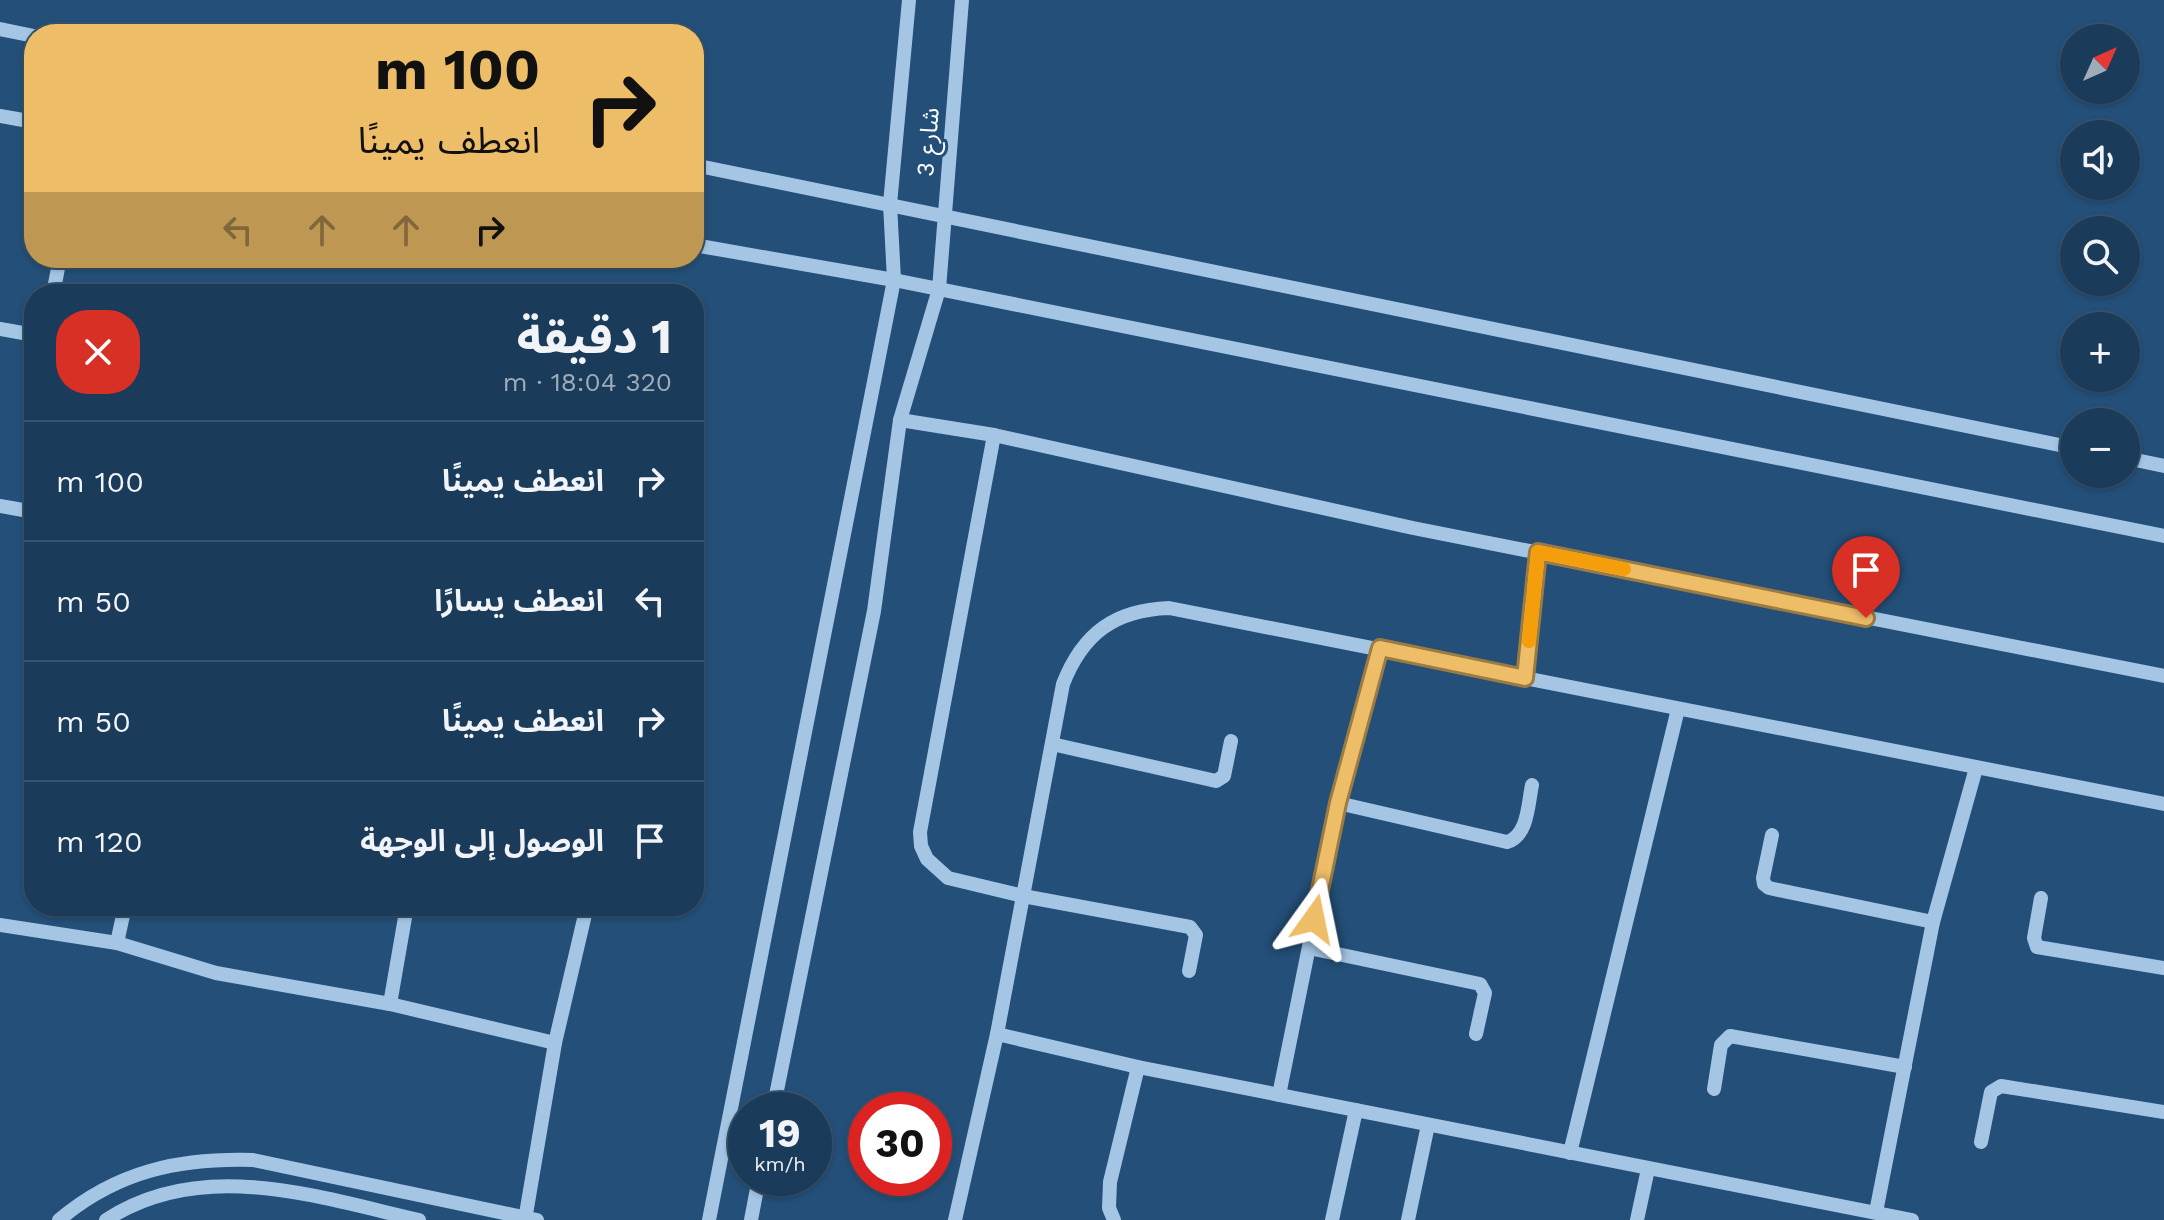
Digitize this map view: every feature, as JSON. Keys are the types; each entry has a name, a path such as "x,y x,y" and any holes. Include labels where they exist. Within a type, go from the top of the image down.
{"street":[{"name":"شارع 3","path":"709,1220 894,280 890,204 909,0"},
{"name":"شارع 3","path":"777,1092 874,611 900,420 939,289 962,0"},
{"path":"0,29 24,34"},
{"path":"0,116 24,120"},
{"path":"704,167 2060,445"},
{"path":"704,247 894,280 2164,536"},
{"path":"0,329 24,333"},
{"path":"900,420 994,435 1413,528 2164,676"},
{"path":"994,435 920,832 921,846 927,859 948,878 1023,896 1190,927 1196,935 1189,971"},
{"path":"2140,461 2164,466"},
{"path":"0,506 24,510"},
{"path":"1525,678 1538,552"},
{"path":"955,1220 997,1034 1063,684 1081,648 1095,633 1111,621 1130,613 1169,608 2164,804"},
{"path":"1279,1095 1338,803 1380,648"},
{"path":"1570,1153 1678,709"},
{"path":"1052,744 1216,781 1224,776 1231,741"},
{"path":"1876,1212 1933,922 1976,768"},
{"path":"1338,803 1507,842 1516,839 1522,830 1532,785"},
{"path":"1772,835 1763,878 1769,888 1933,922"},
{"path":"2041,898 2034,938 2037,947 2164,968"},
{"path":"117,943 123,916"},
{"path":"390,1004 405,916"},
{"path":"59,1220 94,1194 132,1176 171,1164 212,1159 253,1160 529,1219 555,1043 585,916"},
{"path":"0,925 117,943 216,973 390,1004 555,1043"},
{"path":"1309,948 1480,984 1485,993 1476,1034"},
{"path":"997,1034 1138,1067 1912,1220"},
{"path":"1714,1089 1721,1045 1730,1036 1905,1067"},
{"path":"1114,1220 1109,1208 1110,1182 1138,1067"},
{"path":"1981,1142 1991,1092 2001,1086 2164,1112"},
{"path":"1332,1220 1356,1110"},
{"path":"1408,1220 1428,1125"},
{"path":"1637,1220 1648,1169"},
{"path":"106,1220 156,1196 198,1187 241,1185 284,1190 419,1220"},
{"path":"751,1220 756,1196"}],"slow traffic":[{"path":"1529,641 1538,552 1624,569"}],"route":[{"path":"1314,919 1338,803 1380,648 1525,678 1538,552 1866,618"}]}
